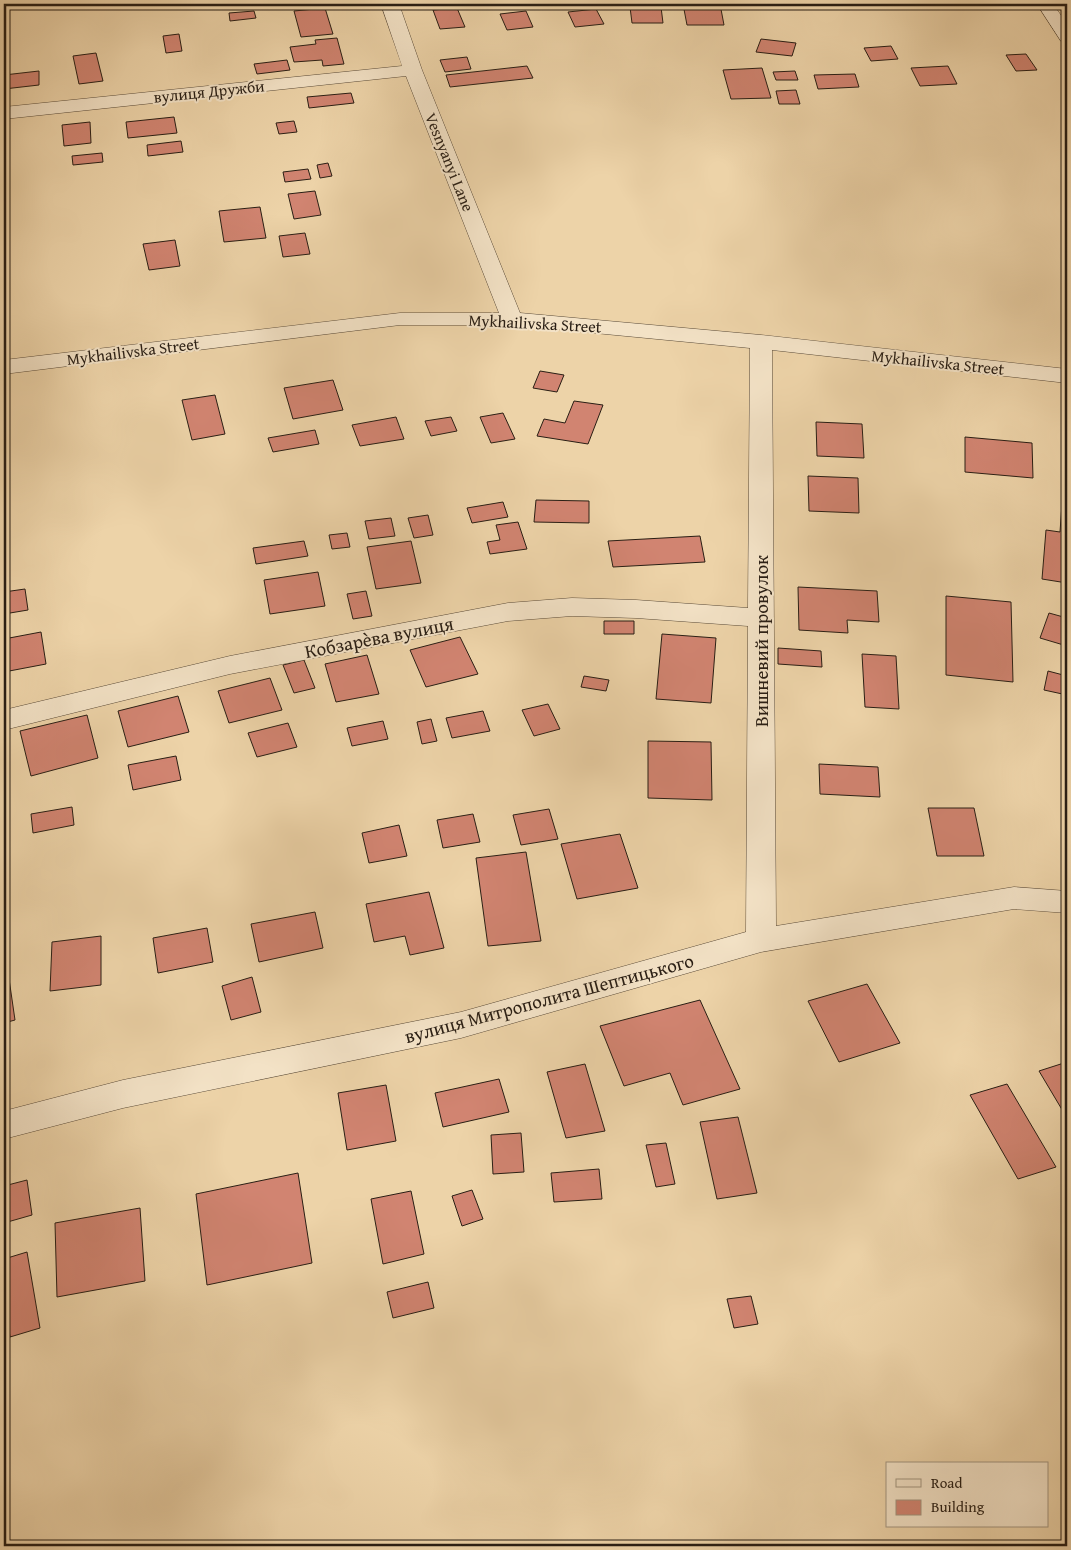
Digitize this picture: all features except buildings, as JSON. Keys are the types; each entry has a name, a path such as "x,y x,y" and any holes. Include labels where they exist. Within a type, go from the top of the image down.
{"street":[{"name":"Vesnyanyi Lane","path":"390,4 413,70 512,319"},
{"path":"1045,4 1067,37"},
{"name":"вулиця Дружби","path":"4,113 413,70"},
{"name":"Mykhailivska Street","path":"4,367 400,319 512,319 761,342 1067,376"},
{"name":"Вишневий провулок","path":"761,342 762,940"},
{"name":"Кобзарèва вулиця","path":"4,720 230,665 508,612 572,607 636,609 760,618"},
{"name":"вулиця Митрополита Шептицького","path":"4,1125 123,1094 461,1025 762,940 1014,898 1067,902"}]}
